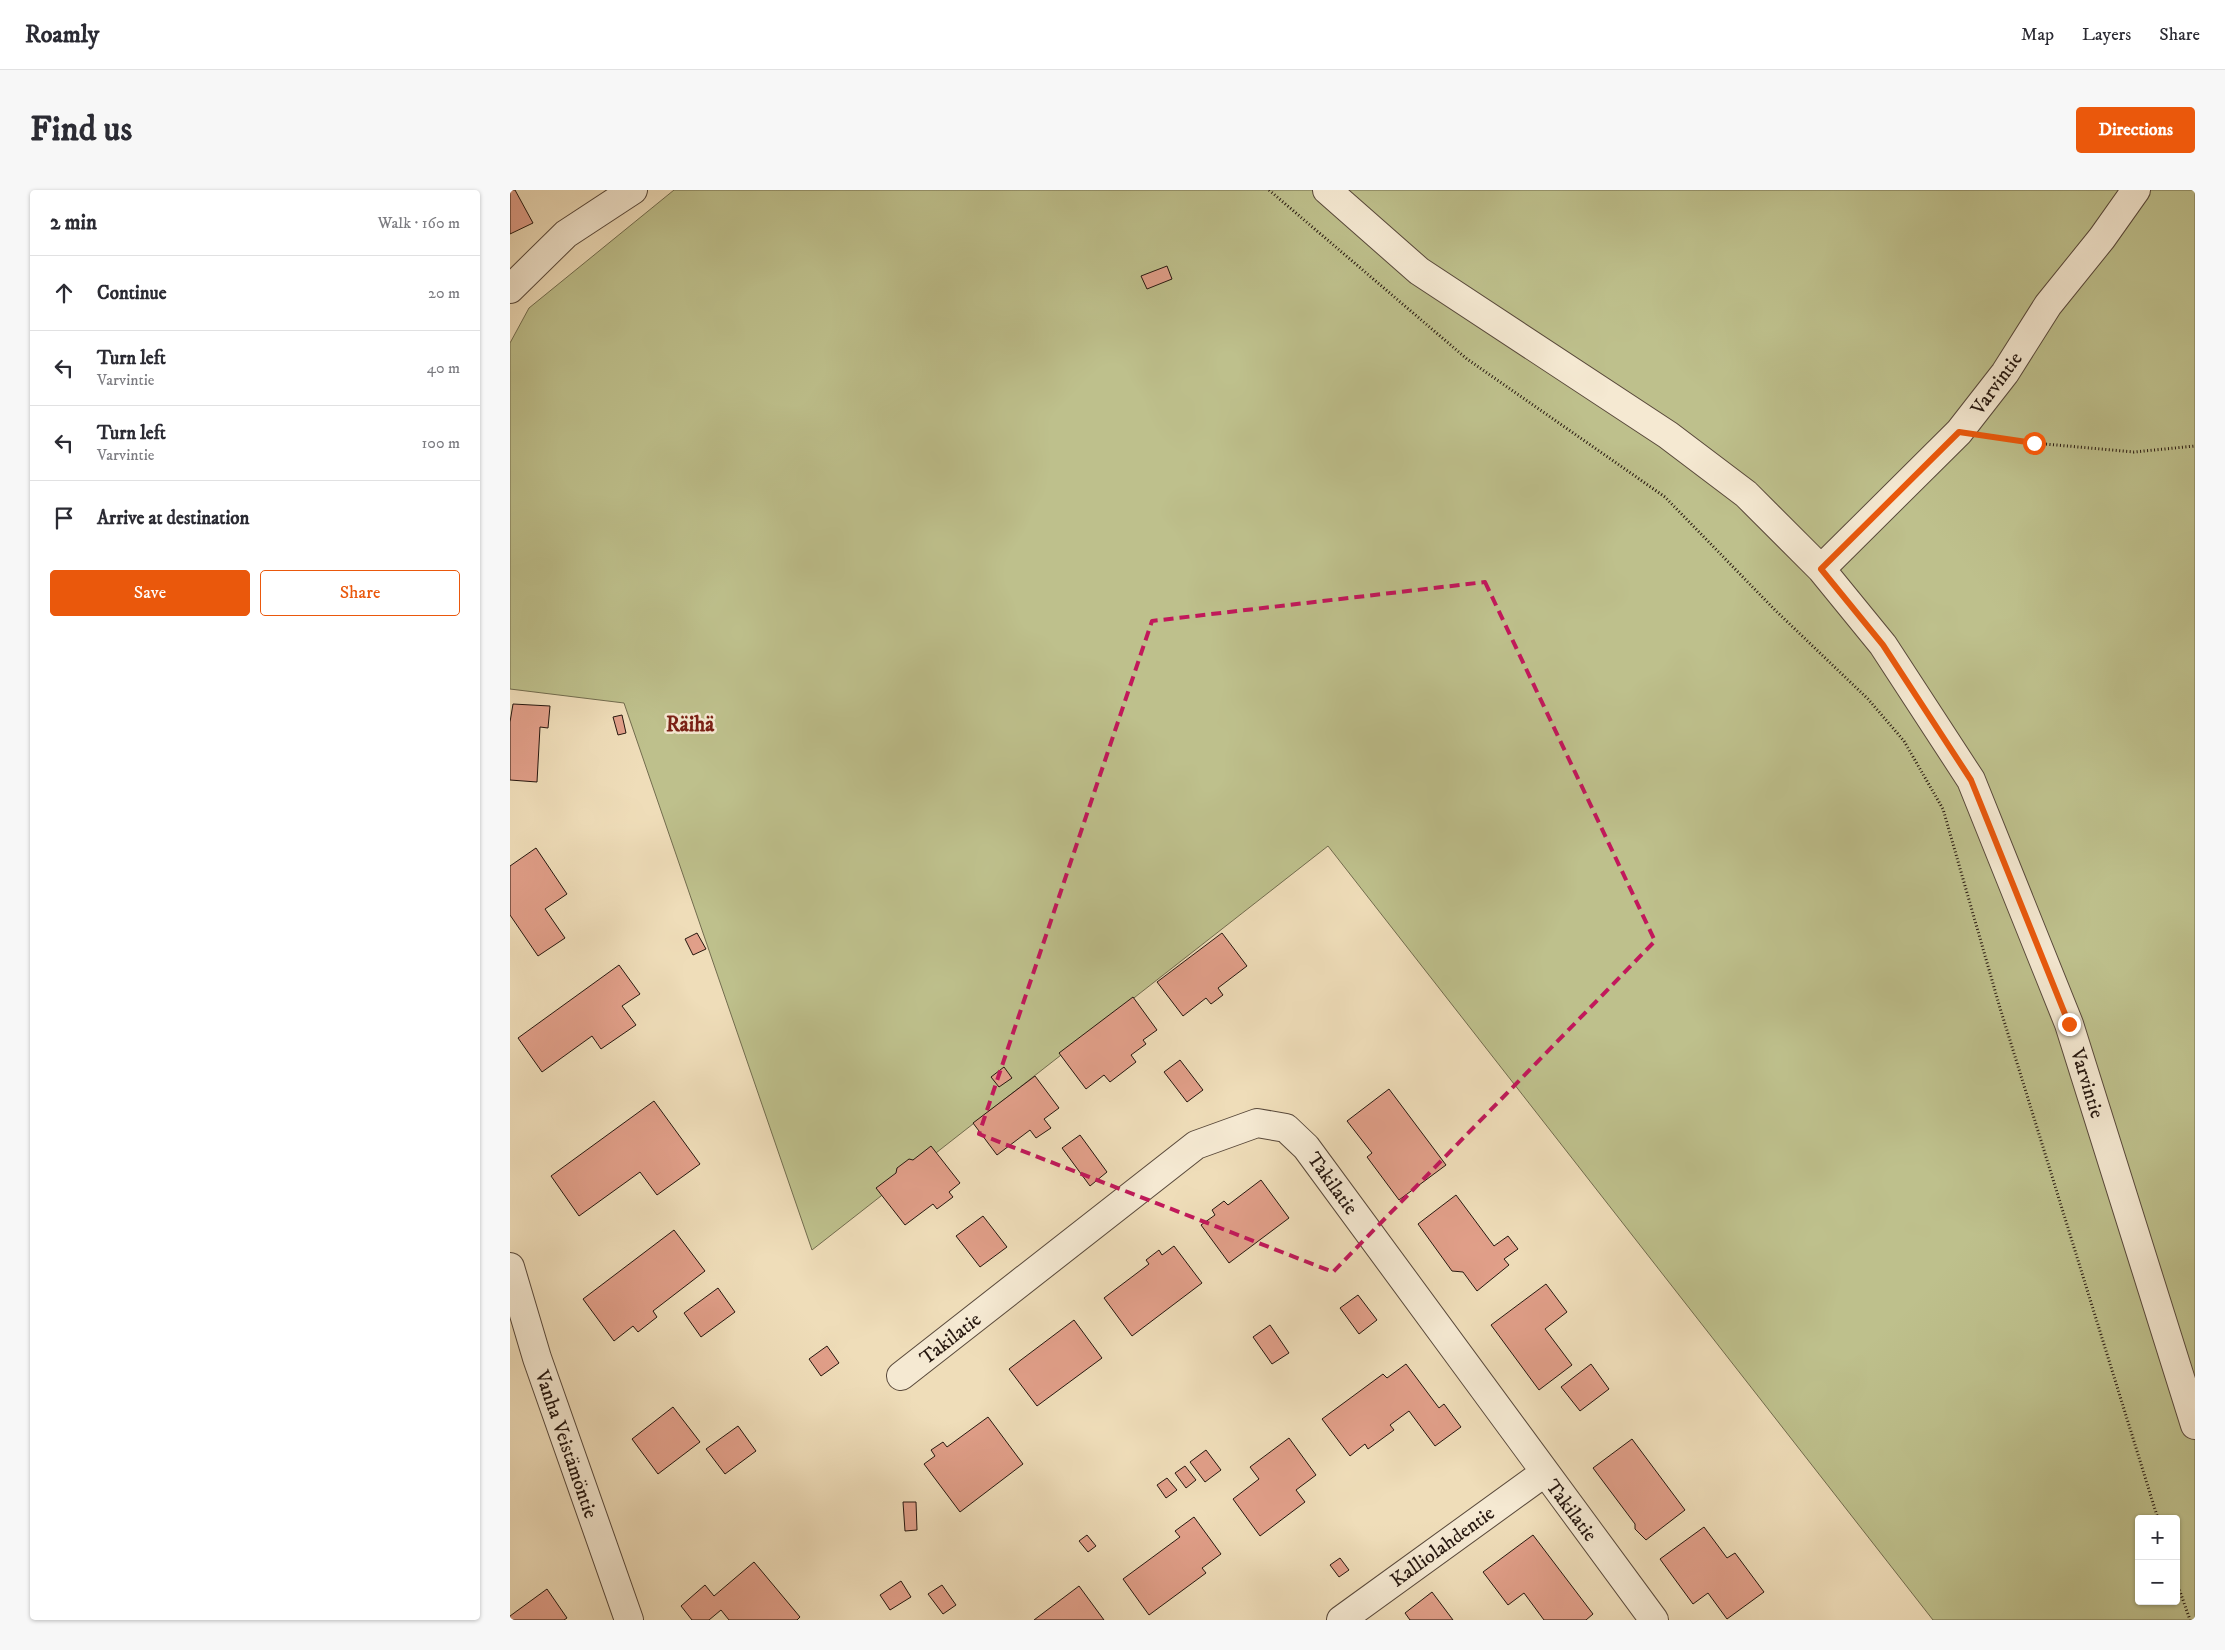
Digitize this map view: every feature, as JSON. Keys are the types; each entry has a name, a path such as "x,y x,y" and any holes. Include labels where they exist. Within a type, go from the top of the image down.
{"street":[{"path":"510,289 566,234 633,190"},
{"path":"1326,190 1420,271 1668,435 1746,494 1821,569"},
{"name":"Varvintie","path":"2136,190 2102,238 2048,305 2005,373 1959,432 1821,569 1883,645 1971,780 2069,1024 2195,1425"},
{"name":"Takilatie","path":"901,1376 1196,1145 1257,1122 1286,1128 1306,1147 1654,1620"},
{"name":"Vanha Veistämöntie","path":"510,1267 537,1358 630,1620"},
{"name":"Kalliolahdentie","path":"1341,1620 1544,1472"}],"path":[{"path":"1269,190 1467,359 1665,497 1775,610 1868,699 1904,741 1943,809 2000,1008 2157,1515"},
{"path":"1959,432 2034,443 2134,452 2195,446"},
{"path":"2180,1591 2190,1620"}],"highlighted area":[{"path":"1485,582 1655,941 1333,1272 979,1134 1152,621"}],"green space":[{"path":"674,190 2195,190 2195,1620 1933,1620 1328,846 812,1250 624,703 510,689 510,343 529,308"}],"building":[{"path":"510,190 515,190 533,223 510,234"},
{"path":"1167,266 1172,279 1147,289 1141,276"},
{"path":"513,704 550,706 548,728 540,727 537,782 510,780 510,722"},
{"path":"622,715 626,733 618,735 613,717"},
{"path":"536,848 567,894 545,909 565,938 538,956 510,915 510,866"},
{"path":"697,933 706,949 693,955 685,939"},
{"path":"1222,933 1247,966 1218,988 1223,995 1211,1004 1206,998 1183,1016 1157,982"},
{"path":"619,965 640,994 622,1006 636,1025 601,1049 592,1036 542,1072 518,1038"},
{"path":"1133,997 1157,1030 1143,1040 1146,1044 1131,1055 1136,1062 1110,1082 1104,1075 1086,1089 1059,1053"},
{"path":"1180,1060 1203,1090 1187,1102 1164,1072"},
{"path":"1004,1067 1012,1078 999,1087 991,1077"},
{"path":"1035,1076 1059,1108 1044,1119 1051,1128 1036,1138 1030,1130 997,1155 973,1123"},
{"path":"1389,1089 1446,1165 1399,1200 1367,1157 1372,1153 1347,1121"},
{"path":"654,1101 700,1164 657,1195 640,1172 579,1216 551,1176"},
{"path":"1080,1135 1107,1172 1090,1186 1062,1148"},
{"path":"931,1146 960,1183 949,1192 953,1197 937,1209 933,1204 905,1225 876,1188 896,1173 897,1168 909,1159 913,1160"},
{"path":"1261,1180 1289,1218 1229,1263 1201,1225 1215,1215 1212,1210 1224,1201 1228,1205"},
{"path":"1456,1195 1494,1246 1508,1236 1518,1249 1504,1259 1509,1265 1477,1291 1463,1272 1452,1271 1418,1224"},
{"path":"983,1216 1007,1247 980,1267 956,1236"},
{"path":"674,1230 705,1271 653,1311 657,1317 638,1332 633,1326 614,1341 583,1299"},
{"path":"1174,1246 1202,1283 1132,1336 1104,1298 1149,1264 1146,1260 1159,1250 1162,1255"},
{"path":"1546,1284 1567,1312 1545,1329 1572,1365 1539,1390 1491,1325"},
{"path":"718,1288 735,1312 701,1337 684,1313"},
{"path":"1358,1295 1377,1320 1359,1334 1340,1308"},
{"path":"1074,1320 1102,1358 1037,1406 1009,1369"},
{"path":"1270,1325 1289,1353 1272,1364 1253,1337"},
{"path":"827,1346 839,1363 821,1376 809,1359"},
{"path":"1406,1364 1439,1408 1444,1404 1461,1427 1435,1446 1409,1411 1390,1425 1394,1430 1368,1449 1365,1444 1350,1456 1322,1419 1383,1374 1387,1378"},
{"path":"1591,1364 1609,1389 1580,1411 1561,1387"},
{"path":"673,1407 700,1442 658,1474 632,1439"},
{"path":"988,1417 1023,1464 960,1512 924,1464 935,1456 931,1450 943,1442 947,1447"},
{"path":"738,1426 756,1451 725,1474 706,1449"},
{"path":"1289,1438 1316,1475 1296,1490 1305,1502 1260,1536 1233,1499 1259,1479 1250,1467"},
{"path":"1632,1439 1685,1510 1646,1540 1635,1529 1635,1524 1593,1468"},
{"path":"1206,1450 1221,1470 1205,1482 1190,1462"},
{"path":"1185,1466 1196,1480 1186,1488 1175,1473"},
{"path":"1167,1478 1177,1490 1166,1498 1157,1485"},
{"path":"903,1502 916,1502 917,1530 905,1531"},
{"path":"1194,1517 1221,1554 1202,1568 1206,1573 1149,1615 1123,1579 1180,1537 1175,1531"},
{"path":"1704,1527 1727,1558 1735,1553 1764,1592 1727,1619 1708,1593 1693,1604 1660,1559"},
{"path":"1087,1535 1096,1546 1088,1552 1079,1541"},
{"path":"1533,1535 1593,1614 1586,1620 1544,1620 1524,1593 1508,1605 1483,1572"},
{"path":"1340,1558 1349,1570 1339,1577 1330,1565"},
{"path":"754,1562 800,1617 797,1620 729,1620 721,1610 709,1620 692,1620 681,1606 705,1585 714,1596"},
{"path":"901,1581 911,1597 890,1610 880,1595"},
{"path":"942,1585 956,1605 943,1614 928,1594"},
{"path":"1079,1586 1104,1620 1034,1620"},
{"path":"547,1589 567,1618 564,1620 510,1620 510,1616"},
{"path":"1432,1592 1453,1620 1410,1620 1405,1613"}],"district":[{"name":"Räihä","path":"690,724"}],"route":[{"path":"2034,443 1959,432 1821,569 1883,645 1971,780 2069,1024"}]}
